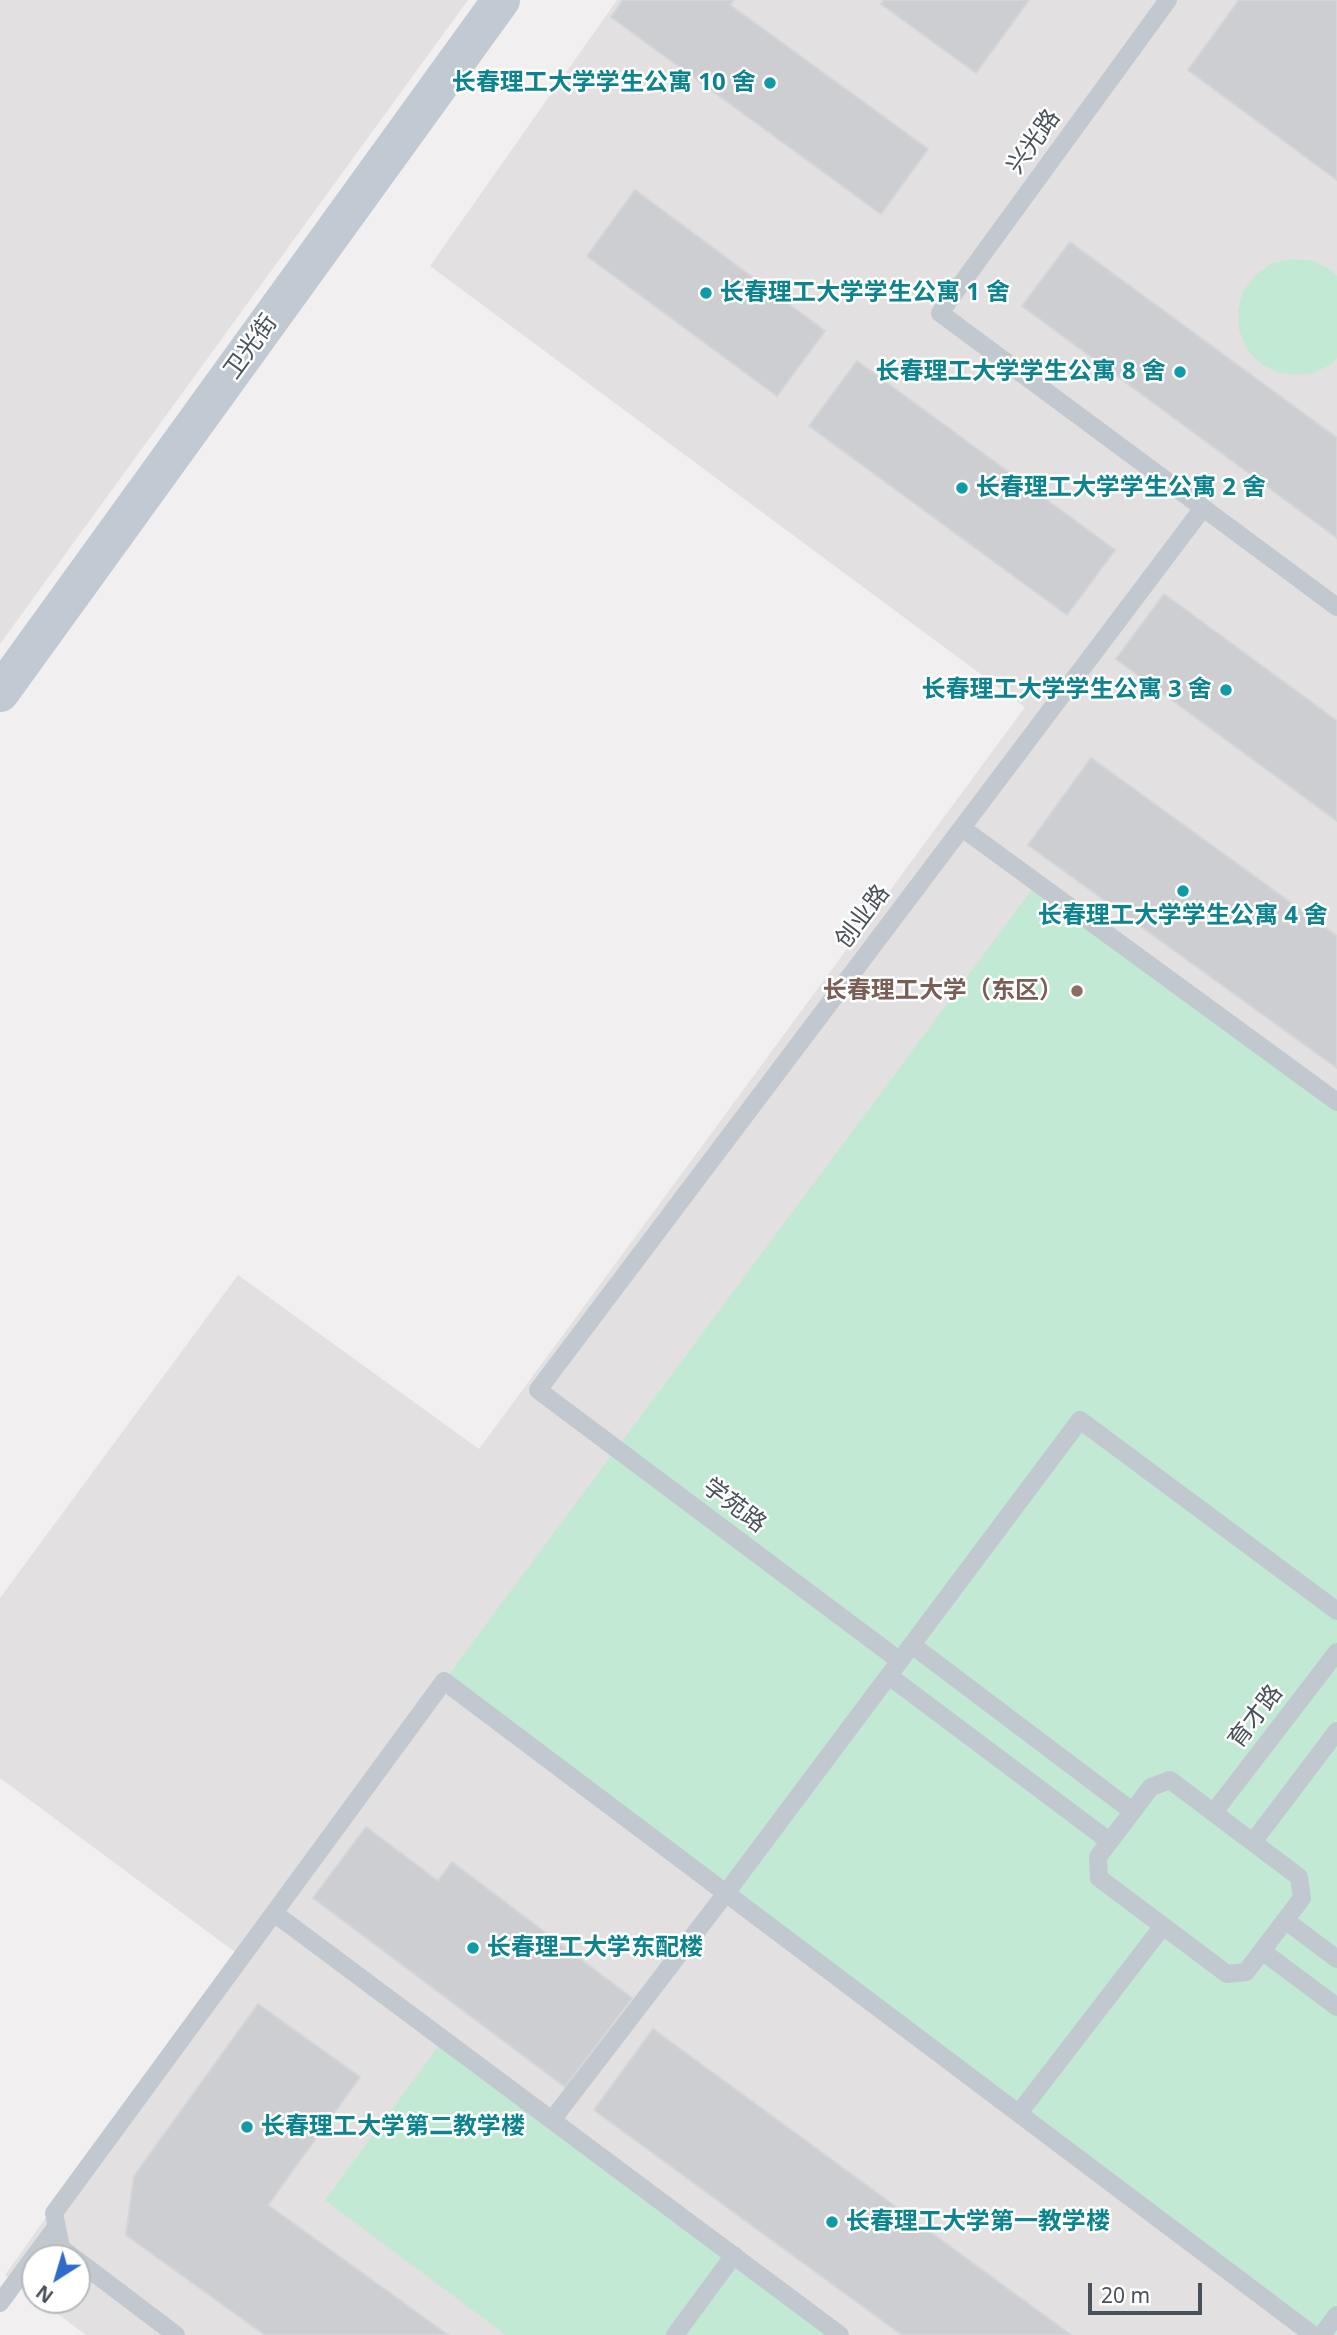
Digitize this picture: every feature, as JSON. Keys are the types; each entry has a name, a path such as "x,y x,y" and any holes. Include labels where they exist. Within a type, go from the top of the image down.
{"main road":[{"name":"卫光街","path":"0,693 501,0"}],"lane":[{"name":"兴光路","path":"1168,0 940,313 1203,508"},
{"path":"1203,508 1337,607"},
{"name":"创业路","path":"538,1390 1203,508"},
{"path":"962,828 1337,1102"},
{"name":"学苑路","path":"538,1390 894,1668 1110,1841"},
{"path":"552,2120 726,1893 1080,1420 1337,1611"},
{"path":"912,1645 1132,1811"},
{"name":"育才路","path":"1214,1812 1337,1652"},
{"path":"60,2244 54,2213 444,1681 1313,2335"},
{"path":"1253,1842 1337,1731"},
{"path":"1170,1780 1299,1877 1302,1898 1246,1972 1227,1975 1099,1878 1098,1857 1132,1811 1151,1787 1170,1780"},
{"path":"274,1913 840,2335"},
{"path":"1285,1920 1337,1959"},
{"path":"1019,2113 1163,1926"},
{"path":"1262,1951 1337,2007"},
{"path":"0,2303 57,2227"},
{"path":"675,2335 734,2255"},
{"path":"91,2271 176,2335"},
{"path":"1322,2335 1337,2315"}],"shaded area":[{"path":"0,0 468,0 0,644"},
{"name":"长春理工大学（东区）","path":"617,0 1337,0 1337,2335 86,2335 58,2314 91,2314 91,2244 27,2244 235,1952 0,1778 0,1598 238,1275 479,1449 1025,707 430,266"},
{"name":"长春理工大学（东区）","path":"21,2253 21,2287 5,2275"}],"green space":[{"path":"1292,259 1313,261 1337,276 1337,358 1330,365 1313,373 1295,375 1276,372 1260,363 1247,349 1239,330 1238,310 1243,291 1256,275 1272,263"},
{"path":"1037,883 1337,1102 1337,2335 1314,2335 444,1681"},
{"path":"444,2039 840,2335 506,2335 325,2200"}],"building":[{"name":"长春理工大学学生公寓 10 舍","path":"623,0 734,0 730,5 928,149 881,214 611,17"},
{"path":"884,0 1029,0 976,73 881,4"},
{"path":"1239,0 1337,0 1337,180 1188,70"},
{"name":"长春理工大学学生公寓 1 舍","path":"635,190 825,331 777,396 587,256"},
{"name":"长春理工大学学生公寓 8 舍","path":"1070,242 1337,438 1337,538 1022,306"},
{"name":"长春理工大学学生公寓 2 舍","path":"857,361 1115,550 1067,615 809,426"},
{"name":"长春理工大学学生公寓 3 舍","path":"1164,594 1337,721 1337,821 1116,659"},
{"name":"长春理工大学学生公寓 4 舍","path":"1091,758 1337,936 1337,1068 1028,845"},
{"name":"长春理工大学东配楼","path":"366,1827 438,1881 452,1862 632,1998 565,2087 313,1898"},
{"name":"长春理工大学第二教学楼","path":"258,2004 360,2077 268,2205 448,2335 265,2335 126,2235 134,2176"},
{"name":"长春理工大学第一教学楼","path":"653,2029 1071,2335 902,2335 594,2110"}],"place":[{"name":"长春理工大学学生公寓 10 舍","path":"770,83"},
{"name":"长春理工大学学生公寓 1 舍","path":"706,293"},
{"name":"长春理工大学学生公寓 8 舍","path":"1180,372"},
{"name":"长春理工大学学生公寓 2 舍","path":"962,488"},
{"name":"长春理工大学学生公寓 3 舍","path":"1226,690"},
{"name":"长春理工大学学生公寓 4 舍","path":"1183,891"},
{"name":"长春理工大学（东区）","path":"1077,991"},
{"name":"长春理工大学东配楼","path":"473,1948"},
{"name":"长春理工大学第二教学楼","path":"247,2127"},
{"name":"长春理工大学第一教学楼","path":"832,2222"}]}
